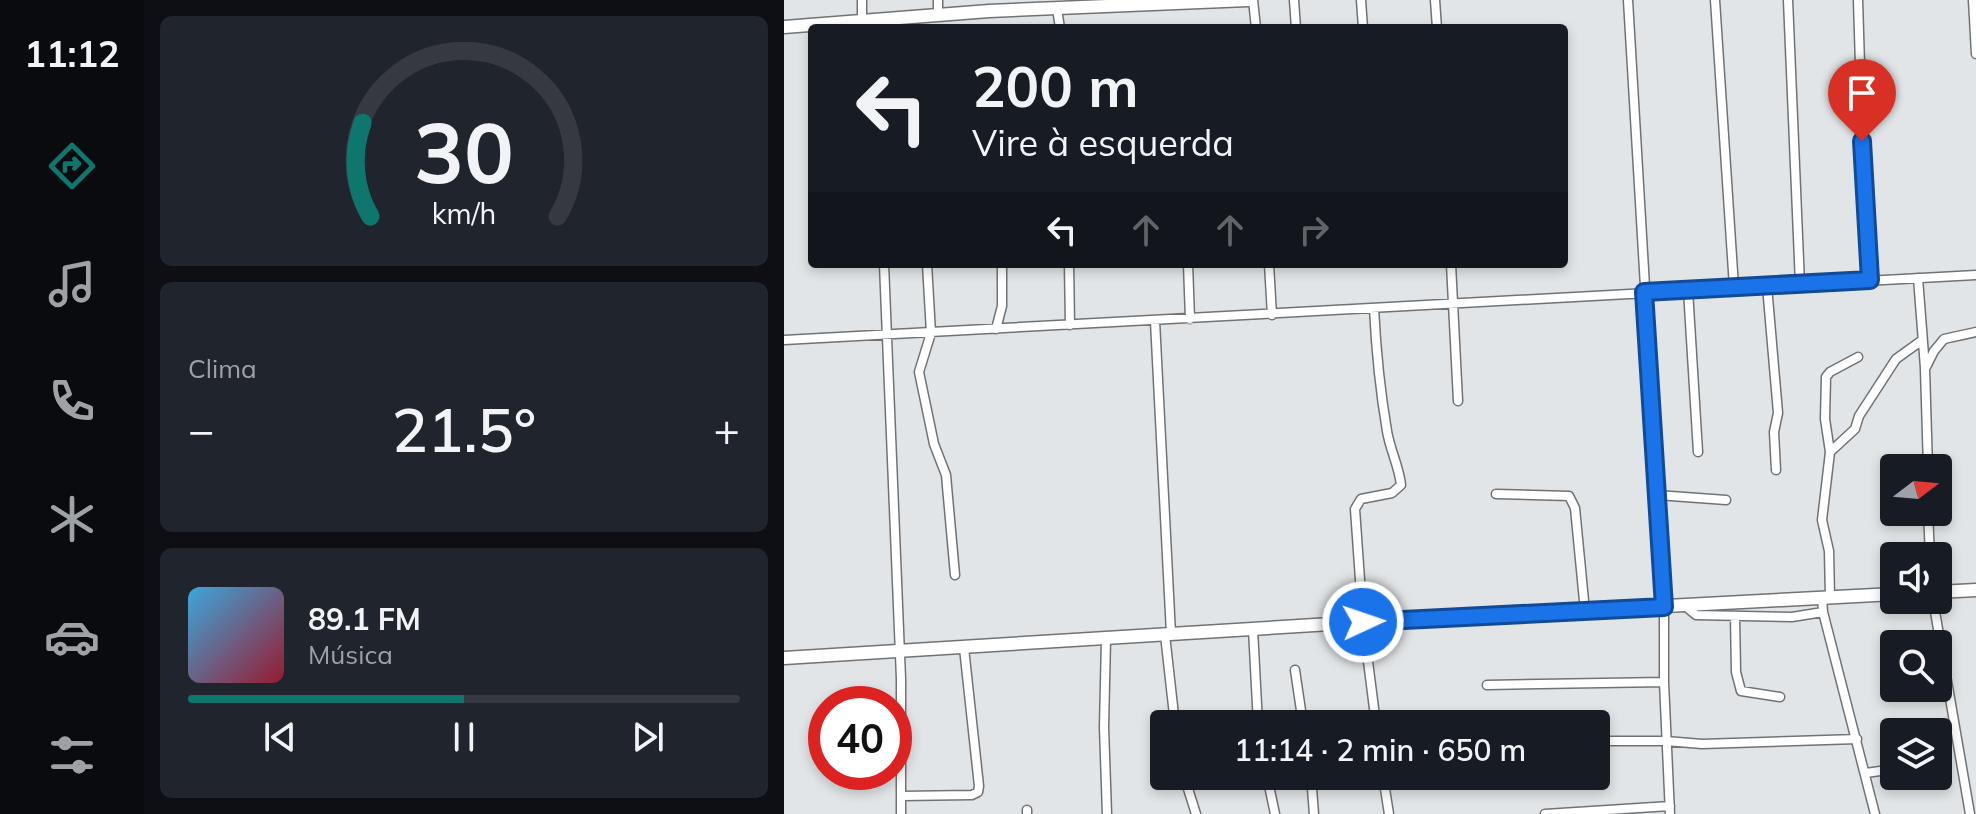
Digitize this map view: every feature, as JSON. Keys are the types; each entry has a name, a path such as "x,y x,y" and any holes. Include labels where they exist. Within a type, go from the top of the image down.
{"street":[{"path":"862,0 867,24 938,16 989,6 1057,9 1089,3 1251,0 1255,24"},
{"path":"938,0 938,16"},
{"path":"1294,0 1296,24"},
{"path":"1361,0 1363,24"},
{"path":"1435,0 1437,24"},
{"path":"1545,814 1670,810 1664,607 1628,0"},
{"path":"1715,0 1734,287"},
{"path":"1788,0 1800,284"},
{"path":"1858,0 1870,280"},
{"path":"1973,0 1976,54"},
{"path":"1057,9 1059,24"},
{"path":"784,27 808,26"},
{"path":"884,268 900,650 901,814"},
{"path":"927,268 931,333 919,372 934,444 946,475 955,575"},
{"path":"996,329 1002,306 1002,268"},
{"path":"1069,268 1070,325"},
{"path":"1188,268 1190,319"},
{"path":"1269,268 1272,315"},
{"path":"1451,268 1458,401"},
{"path":"784,340 1976,275"},
{"path":"1918,278 1928,454"},
{"path":"1767,286 1778,413 1774,432 1776,470"},
{"path":"1688,290 1698,452"},
{"path":"1374,308 1388,436 1399,467 1401,485 1392,493 1361,499 1355,509 1363,622 1374,710"},
{"path":"1155,321 1174,710"},
{"path":"1925,369 1944,339 1976,332"},
{"path":"1830,452 1855,429 1873,393 1896,359 1921,341"},
{"path":"1858,357 1826,377 1825,419 1830,452 1822,520 1829,551 1823,612 1875,814"},
{"path":"1496,494 1569,496 1575,508 1585,611"},
{"path":"1657,495 1726,500"},
{"path":"1952,591 1976,590"},
{"path":"784,658 1363,622 1880,595"},
{"path":"1685,606 1696,615 1792,617 1823,612"},
{"path":"1936,614 1973,813"},
{"path":"1735,616 1736,672 1741,691 1780,697"},
{"path":"1253,629 1257,710"},
{"path":"1106,639 1104,737 1107,814"},
{"path":"901,796 972,795 978,792 964,648"},
{"path":"1295,670 1301,710"},
{"path":"1487,685 1664,682"},
{"path":"1610,741 1702,744 1857,739"},
{"path":"1866,773 1880,771"},
{"path":"1188,790 1196,814"},
{"path":"1270,790 1275,814"},
{"path":"1312,790 1314,814"},
{"path":"1385,790 1389,814"},
{"path":"1188,814 1193,804"}],"route":[{"path":"1363,622 1664,607 1644,292 1870,280 1862,141"}]}
